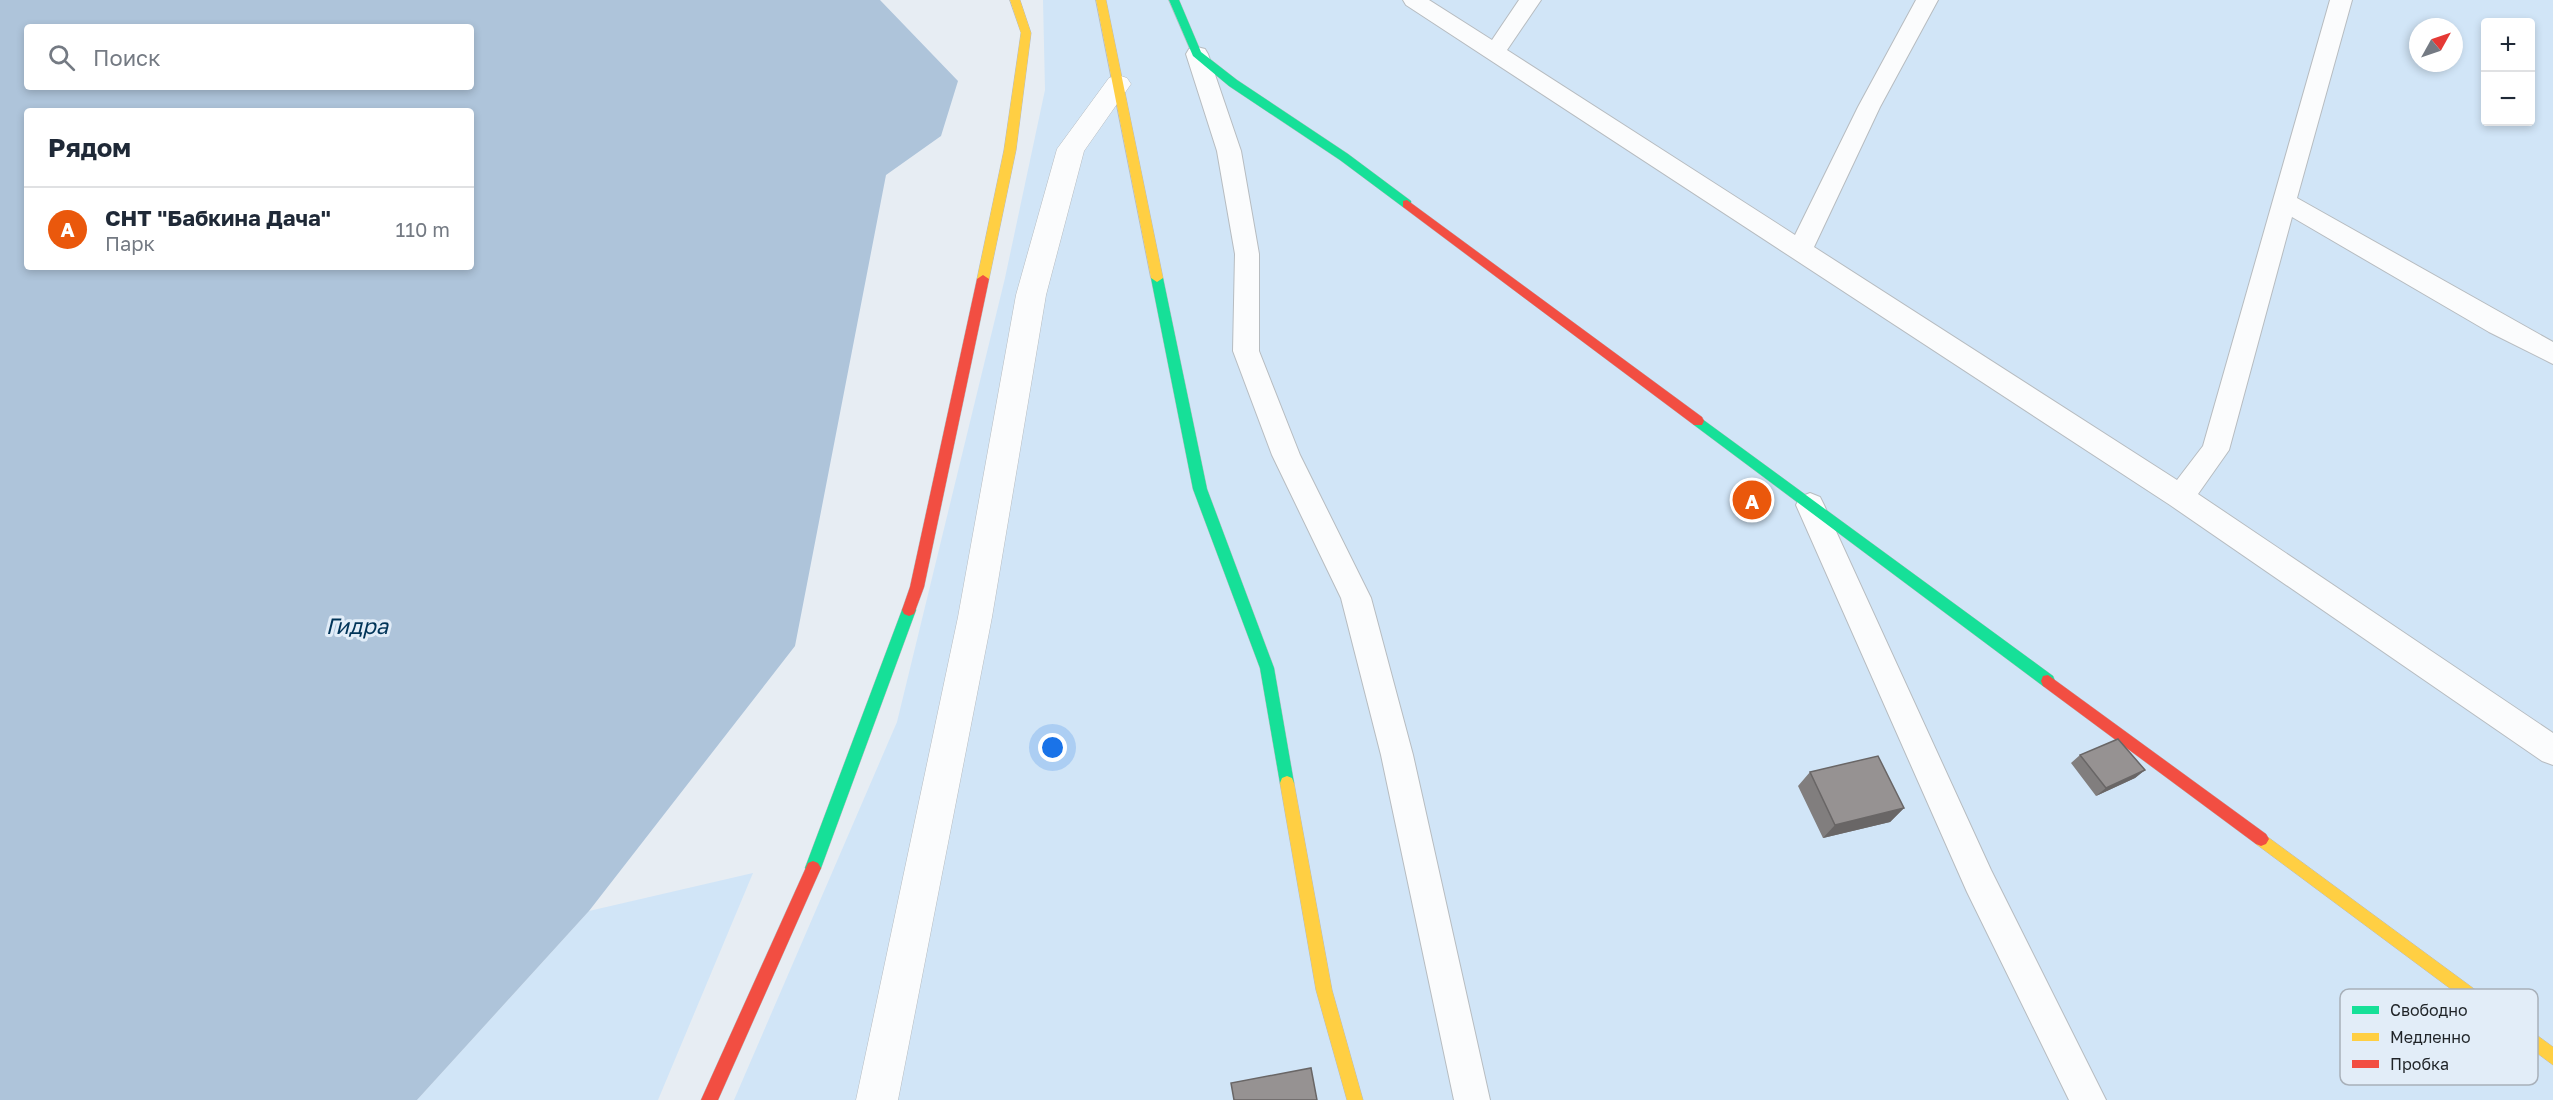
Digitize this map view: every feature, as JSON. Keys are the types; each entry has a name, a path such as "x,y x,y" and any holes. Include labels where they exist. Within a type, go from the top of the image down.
{"street":[{"path":"709,1100 812,870 917,587 1010,150 1026,33 1015,0"},
{"path":"1101,0 1200,489 1267,668 1324,990 1355,1100"},
{"path":"1174,0 1197,54 1233,83 1344,158 2461,989"},
{"path":"877,1100 975,617 1031,295 1071,148 1118,84"},
{"path":"2538,1046 2553,1057"}],"lane":[{"path":"1414,0 2180,497 2553,751"},
{"path":"1495,52 1530,0"},
{"path":"1800,251 1869,107 1927,0"},
{"path":"2180,497 2214,450 2341,0"},
{"path":"1197,54 1228,151 1247,254 1246,351 1286,456 1356,598 1397,755 1472,1100"},
{"path":"2283,201 2498,325 2553,354"},
{"path":"1810,505 1979,881 2088,1100"}],"shaded area":[{"path":"1043,0 2553,0 2553,1100 734,1100 897,722 1005,278 1045,90"},
{"path":"753,873 658,1100 417,1100 589,911"}],"water":[{"name":"Гидра","path":"0,0 880,0 958,81 941,136 886,175 795,646 589,911 417,1100 0,1100"}],"building":[{"path":"2118,739 2145,770 2106,788 2080,755"},
{"path":"1878,756 1904,808 1835,825 1810,772"},
{"path":"1311,1068 1317,1100 1234,1100 1231,1083"}],"traffic: fast":[{"path":"1174,0 1197,54 1233,83 1344,157 1407,204"},
{"path":"1157,278 1200,489 1267,668 1287,783"},
{"path":"1698,421 2048,681"},
{"path":"813,868 909,610"}],"traffic: slow":[{"path":"983,279 1010,150 1026,33 1015,0"},
{"path":"1101,0 1157,278"},
{"path":"1287,783 1324,990 1355,1100"},
{"path":"2261,839 2462,989"},
{"path":"2538,1046 2553,1057"}],"traffic: jam":[{"path":"1407,204 1698,421"},
{"path":"909,610 917,587 983,279"},
{"path":"2048,681 2261,839"},
{"path":"709,1100 813,868"}],"place":[{"name":"СНТ \"Бабкина Дача\"","path":"1752,500"}]}
